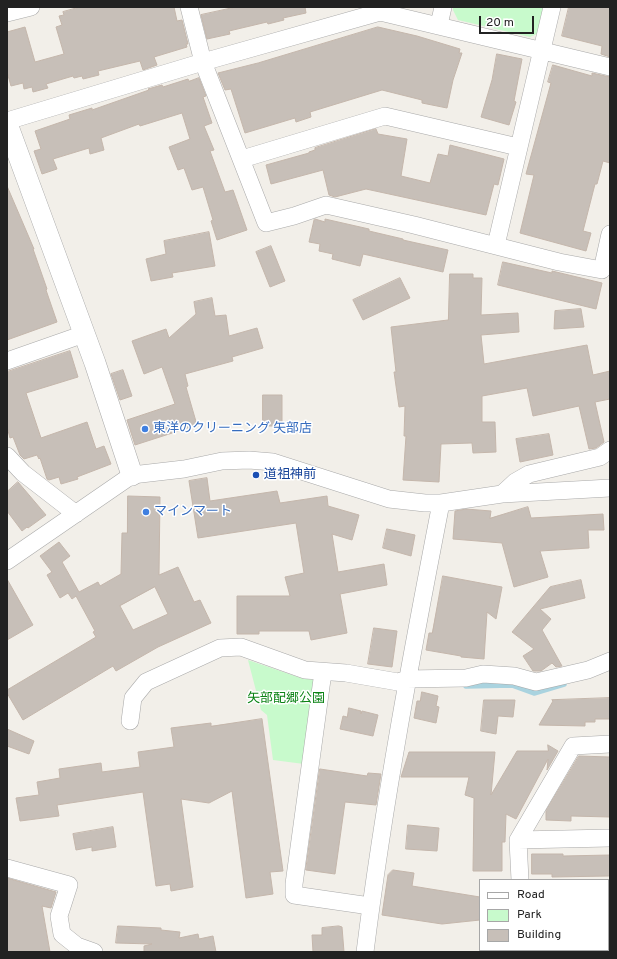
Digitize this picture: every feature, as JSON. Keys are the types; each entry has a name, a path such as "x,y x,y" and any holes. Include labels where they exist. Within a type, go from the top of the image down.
{"street":[{"path":"7,13 31,7"},
{"path":"189,7 203,62 266,223 294,216 326,205 496,245 559,262 606,270 610,234"},
{"path":"439,25 443,7"},
{"path":"496,245 518,146 552,7"},
{"path":"132,475 84,334 7,123 203,62 380,12 610,67"},
{"path":"242,159 385,116 518,146"},
{"path":"7,361 84,334"},
{"path":"502,494 515,482 529,474 600,457 610,450"},
{"path":"7,456 24,473 76,514"},
{"path":"7,561 132,475 184,469 222,460 273,462 389,499 425,503 441,503 502,494 610,488"},
{"path":"365,952 370,906 407,679 441,503"},
{"path":"130,721 133,698 146,682 220,648 241,647 305,670 346,673 398,682 407,679 466,678 483,674 514,676 536,682 588,670 610,661"},
{"path":"322,672 294,884 294,895 370,906"},
{"path":"520,879 518,840 573,746 610,744"},
{"path":"518,840 610,838"},
{"path":"7,868 69,885 59,916 62,934 77,946 94,952"}],"green space":[{"path":"453,7 545,7 539,33 530,37 458,20"},
{"name":"矢部配郷公園","path":"248,660 301,678 314,680 304,764 273,760 267,715 261,710"}],"building":[{"path":"80,7 174,7 177,21 182,20 188,44 186,44 187,47 154,57 157,65 143,70 140,61 98,71 99,75 83,79 82,76 74,78 73,76 46,84 48,88 33,92 32,87 24,89 23,83 11,86 7,72 7,32 25,27 35,62 64,54 56,27 62,25 59,16 64,15 63,12"},
{"path":"236,7 305,7 306,13 283,18 284,20 268,24 267,22 229,31 230,34 207,39 201,15"},
{"path":"569,7 610,7 610,57 601,54 602,46 562,36"},
{"path":"378,27 417,36 460,49 459,53 462,53 453,80 447,108 422,103 422,100 382,90 310,112 311,117 296,122 295,118 245,133 231,89 225,90 218,73 258,63"},
{"path":"497,54 522,59 514,101 516,102 509,125 481,117 492,80"},
{"path":"553,65 592,76 592,73 610,77 610,163 603,161 597,184 595,184 583,231 591,233 586,251 520,233 534,175 526,174 551,83 548,82"},
{"path":"199,78 206,96 203,97 212,123 204,126 214,150 210,151 225,192 233,190 247,230 217,240 211,221 213,220 203,187 192,190 184,168 178,170 169,147 190,139 182,113 140,126 139,124 101,138 104,150 90,154 89,148 53,159 57,169 42,174 34,151 41,149 35,131 70,119 69,115 92,108 92,110 149,90 148,89 162,85 163,87 188,79 189,81"},
{"path":"376,129 378,134 407,139 401,176 430,183 438,154 448,156 450,145 504,159 498,185 494,184 486,215 366,189 335,197 329,195 323,170 271,184 266,165 309,153 315,150 315,148"},
{"path":"7,186 34,249 57,322 7,340"},
{"path":"315,219 325,222 325,219 369,229 369,231 448,250 443,272 363,254 360,266 332,259 333,254 319,251 320,244 309,242"},
{"path":"209,232 215,266 172,273 173,277 151,281 146,259 166,254 164,241"},
{"path":"271,246 285,281 270,287 256,252"},
{"path":"503,262 552,273 552,271 602,283 596,309 498,285"},
{"path":"450,274 473,274 473,278 482,278 481,315 518,313 519,332 481,335 484,364 587,345 593,375 610,371 610,399 595,402 604,442 596,448 589,449 579,406 533,416 527,388 482,396 482,422 495,422 496,452 473,453 472,443 441,444 439,482 403,480 406,436 404,436 405,406 399,407 394,372 396,372 391,327 448,320"},
{"path":"400,278 410,298 363,320 353,300"},
{"path":"212,298 215,316 226,315 229,336 257,328 263,348 232,357 233,361 185,374 188,386 186,387 197,425 135,445 127,420 175,404 162,367 144,374 132,341 166,329 169,338 196,314 194,302"},
{"path":"581,309 584,327 554,329 555,311"},
{"path":"70,351 78,377 26,393 41,438 87,422 96,449 104,446 111,464 77,477 78,479 61,484 59,477 49,480 47,479 40,458 39,459 37,455 24,459 20,455 13,437 10,438 7,427 7,372"},
{"path":"123,370 132,396 120,400 111,374"},
{"path":"263,395 282,395 282,426 263,426"},
{"path":"549,434 553,455 520,462 516,439"},
{"path":"207,478 210,501 277,491 280,503 327,496 328,506 359,515 352,540 332,534 338,572 384,564 387,585 340,594 347,633 311,640 309,631 259,631 259,634 237,634 237,596 290,596 285,577 304,573 296,523 198,538 189,481"},
{"path":"18,482 46,515 22,531 7,511 7,492"},
{"path":"128,496 160,497 159,575 178,567 194,602 200,600 211,623 158,647 116,671 113,666 23,720 7,693 7,690 96,637 93,632 95,631 76,596 72,599 68,593 60,598 47,575 52,572 40,556 59,542 70,556 62,562 79,592 98,582 100,586 121,574 122,533 127,533","holes":["155,587 168,614 133,630 120,606"]},
{"path":"528,507 531,518 603,514 604,530 588,530 589,548 540,551 548,577 514,587 502,543 453,539 455,511 466,509 491,511 490,518"},
{"path":"387,529 415,535 411,556 383,548"},
{"path":"443,576 502,587 496,619 487,612 484,659 461,657 426,650 429,633 432,633"},
{"path":"7,579 33,625 7,640"},
{"path":"581,580 585,598 540,609 551,619 542,630 562,666 556,667 552,663 541,671 533,671 523,656 534,649 512,632 550,587"},
{"path":"374,628 397,631 392,667 368,664"},
{"path":"422,692 438,696 436,706 439,707 436,723 414,718 417,701 420,701"},
{"path":"610,698 610,719 595,719 595,722 585,722 585,726 539,725 553,701 552,700"},
{"path":"484,700 515,700 513,717 498,716 496,734 481,731"},
{"path":"349,708 361,711 361,714 362,711 378,715 373,736 340,729 343,716 347,717"},
{"path":"262,719 283,871 270,872 273,894 246,898 232,791 209,803 181,799 193,887 171,891 170,884 156,886 143,792 57,805 59,816 20,821 16,798 39,795 37,782 60,778 59,769 101,763 102,772 140,767 138,752 174,747 171,728 211,723 211,726"},
{"path":"7,729 34,741 29,754 7,746"},
{"path":"548,745 558,751 547,770 548,759 516,819 506,814 505,842 502,842 502,871 473,871 474,798 465,795 469,777 401,777 409,752 495,752 491,795 517,751 548,751"},
{"path":"579,756 610,757 610,817 571,816 571,821 546,820 546,811"},
{"path":"320,769 367,776 368,773 381,774 376,805 345,802 335,874 306,870"},
{"path":"408,825 439,828 437,851 406,849"},
{"path":"113,827 116,847 92,851 92,847 76,850 73,834"},
{"path":"532,854 563,854 563,856 610,855 610,876 552,877 552,874 532,874"},
{"path":"393,870 414,873 412,886 479,897 479,920 442,924 382,915 388,875"},
{"path":"7,878 56,892 51,908 42,906 50,952 7,952"},
{"path":"118,926 161,928 161,930 180,932 179,938 198,934 199,939 213,936 216,952 144,952 144,946 152,944 116,943"},
{"path":"342,927 344,952 313,952 312,935 322,935 322,928"}],"waterway":[{"path":"466,686 512,685 534,693 564,684"}],"place":[{"name":"東洋のクリーニング 矢部店","path":"145,429"},
{"name":"道祖神前","path":"256,475"},
{"name":"マインマート","path":"146,512"}]}
